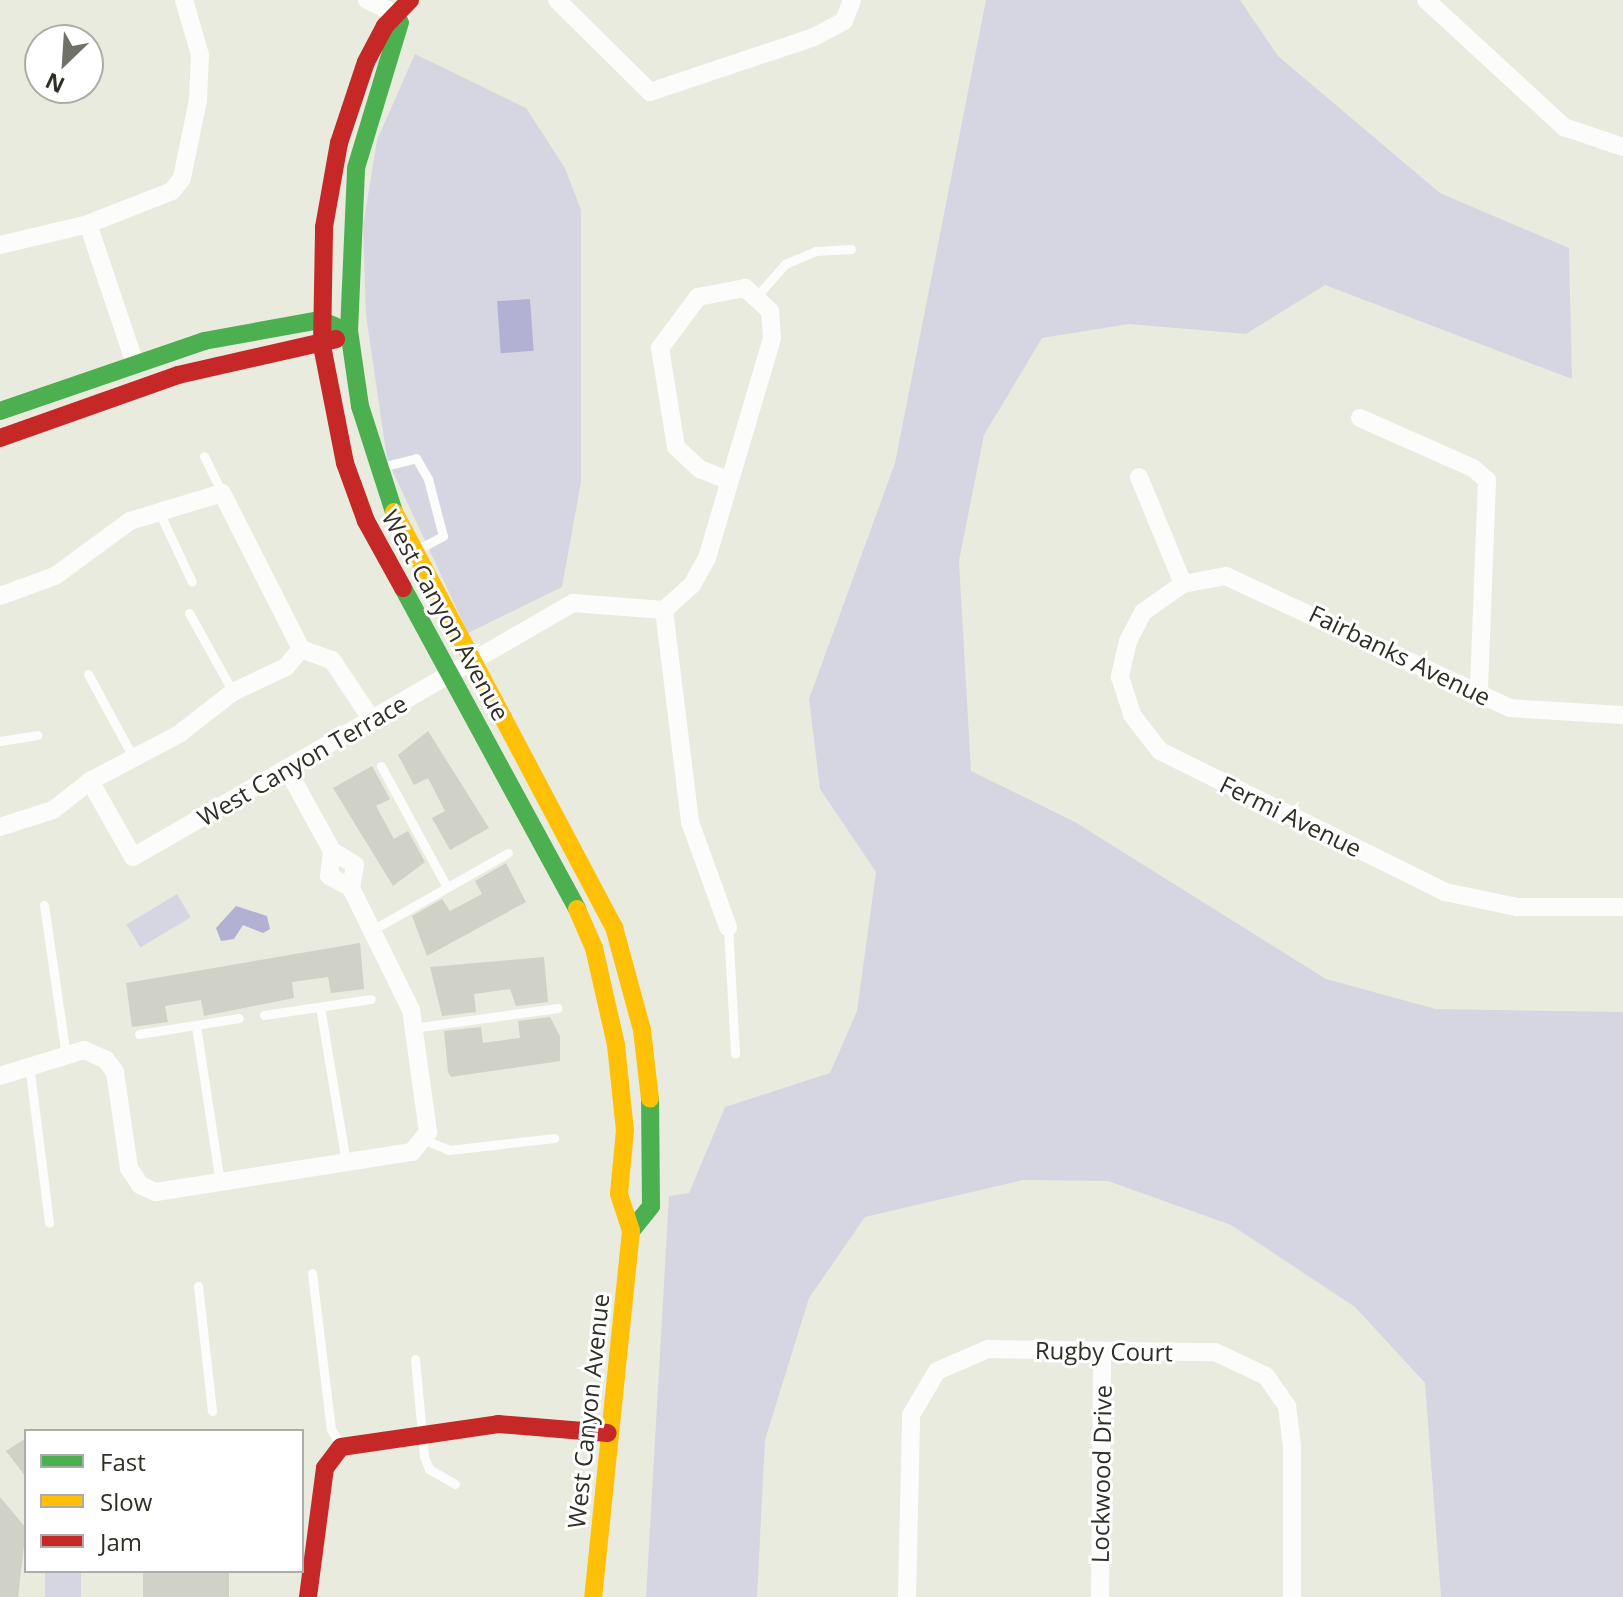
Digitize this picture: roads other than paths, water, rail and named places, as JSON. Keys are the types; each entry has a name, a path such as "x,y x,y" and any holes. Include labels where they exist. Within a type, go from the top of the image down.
{"street":[{"path":"0,245 88,224 172,191 182,178 198,100 200,55 184,0"},
{"path":"367,0 400,16"},
{"name":"West Canyon Avenue","path":"410,0 400,16 356,168 349,331 377,468 414,551 471,663 614,927 642,1030 651,1104 651,1206 631,1231"},
{"path":"557,0 650,92 814,37 844,21 852,0"},
{"path":"1426,0 1564,127 1623,147"},
{"name":"West Canyon Avenue","path":"400,16 385,26 366,62 339,143 324,227 319,320 322,346 345,463 366,521 549,850 594,948 616,1045 625,1130 619,1194 631,1231 593,1597"},
{"path":"88,224 135,364"},
{"path":"728,927 690,822 664,610 692,585 707,558 772,338 770,311 745,288 698,297 660,348 676,447 700,469 729,481"},
{"path":"0,411 204,341 319,320 349,331"},
{"path":"0,438 210,365 322,346 349,331"},
{"path":"1360,418 1487,480 1479,693"},
{"path":"1139,477 1183,584"},
{"path":"0,596 55,576 130,521 222,493 301,649 332,660 372,720"},
{"name":"Fairbanks Avenue","path":"1183,584 1226,576 1244,580 1510,708 1623,715"},
{"name":"Fermi Avenue","path":"1183,584 1143,612 1128,641 1120,677 1132,715 1160,751 1445,892 1517,907 1623,907"},
{"name":"West Canyon Terrace","path":"90,781 133,857 573,603 664,610"},
{"path":"0,827 53,810 90,781 179,734 233,692 286,667 301,649"},
{"path":"0,1076 29,1064 84,1050 115,1072 129,1168 140,1185 156,1192 412,1152 428,1132 413,1028 374,929 351,888 329,876 332,851 287,769"},
{"name":"Rugby Court","path":"907,1597 908,1434 922,1391 937,1371 964,1356 988,1349 1215,1352 1252,1364 1287,1406 1292,1445 1292,1597"},
{"name":"Lockwood Drive","path":"1100,1597 1102,1351"},
{"path":"308,1597 311,1503 325,1468 341,1447 421,1434 543,1423 608,1433"}],"lane":[{"path":"756,297 785,264 815,251 851,249"},
{"path":"204,456 222,493"},
{"path":"377,468 416,458 428,479 443,536 414,551"},
{"path":"159,512 192,582"},
{"path":"189,613 233,692"},
{"path":"88,674 133,757"},
{"path":"0,741 38,735"},
{"path":"381,766 447,887"},
{"path":"374,929 508,853"},
{"path":"44,905 66,1055"},
{"path":"728,927 735,1054"},
{"path":"264,1015 371,999"},
{"path":"320,1007 346,1163"},
{"path":"413,1028 558,1008"},
{"path":"139,1034 239,1018"},
{"path":"196,1026 220,1182"},
{"path":"29,1064 49,1223"},
{"path":"423,1139 449,1150 554,1138"},
{"path":"312,1273 331,1429 341,1447"},
{"path":"198,1286 212,1411"},
{"path":"415,1359 421,1434 429,1469 455,1484"}],"water":[{"path":"530,299 534,351 501,353 497,301"},
{"path":"236,906 267,916 270,929 263,933 243,925 234,939 221,941 216,928"}]}
